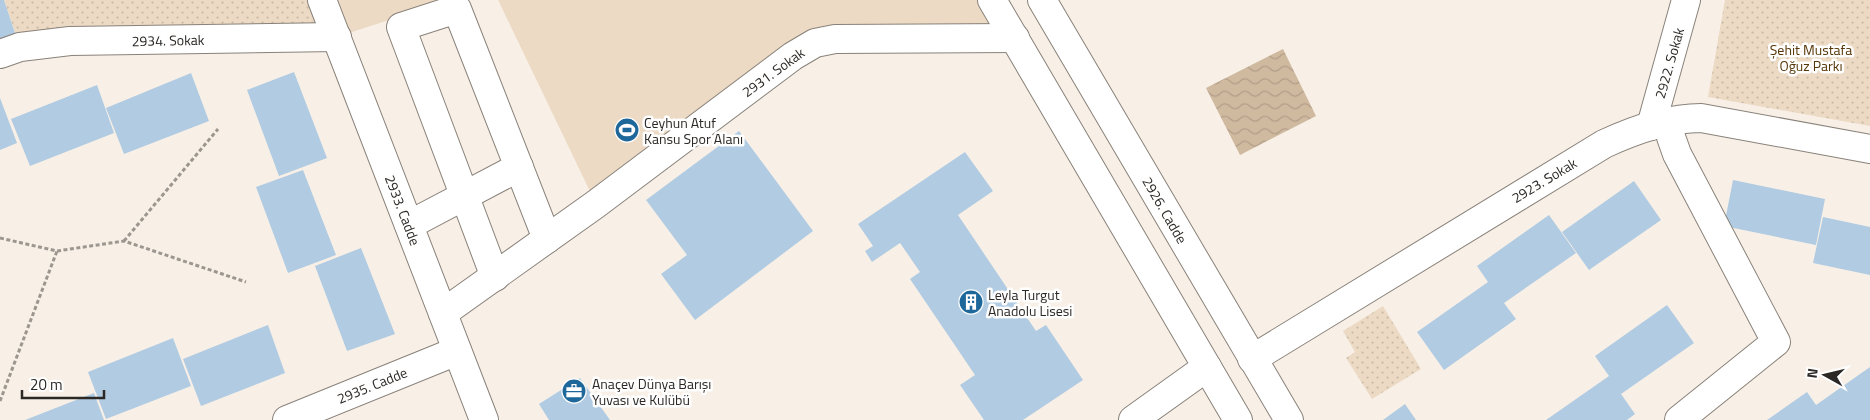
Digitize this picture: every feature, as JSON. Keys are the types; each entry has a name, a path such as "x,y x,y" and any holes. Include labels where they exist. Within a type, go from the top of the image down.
{"street":[{"name":"2933. Cadde","path":"322,0 484,420"},
{"path":"992,0 1238,420"},
{"name":"2926. Cadde","path":"1042,0 1289,420"},
{"name":"2922. Sokak","path":"1660,124 1686,0"},
{"path":"496,277 401,27 457,9 547,239"},
{"name":"2934. Sokak","path":"0,54 20,47 70,41 337,37"},
{"name":"2931. Sokak","path":"443,313 596,204 793,56 815,43 835,39 1014,38"},
{"name":"2923. Sokak","path":"1252,359 1604,144 1660,124 1702,118 1870,149"},
{"path":"1660,124 1671,137 1677,154 1776,342 1679,420"},
{"path":"409,225 519,167"},
{"name":"2935. Cadde","path":"286,420 457,351"},
{"path":"1134,420 1207,367"}],"path":[{"path":"124,241 218,129"},
{"path":"0,238 57,251 124,241 246,282"},
{"path":"0,402 57,251"}],"green space":[{"path":"4,0 322,0 337,37 20,47"},
{"path":"322,0 450,0 337,37"},
{"name":"Ceyhun Atuf Kansu Spor Alanı","path":"498,0 992,0 1015,38 835,39 596,204"},
{"name":"Şehit Mustafa Oğuz Parkı","path":"1725,0 1870,0 1870,126 1708,97"},
{"path":"1383,306 1421,369 1372,399 1346,358 1355,352 1343,331"}],"water":[{"path":"1283,49 1316,116 1240,155 1206,88"}],"building":[{"path":"0,0 4,0 18,42 0,46"},
{"path":"294,72 327,158 279,176 247,90"},
{"path":"191,73 209,121 124,154 106,108"},
{"path":"97,85 114,133 30,166 11,119"},
{"path":"0,98 17,143 0,150"},
{"path":"739,131 813,231 695,320 661,274 687,255 646,200"},
{"name":"Leyla Turgut Anadolu Lisesi","path":"965,152 993,191 958,215 1036,331 1046,325 1083,380 1023,420 984,420 960,385 975,375 910,279 920,272 900,243 872,262 865,251 873,246 858,224"},
{"path":"303,170 336,255 288,273 256,187"},
{"path":"1733,180 1825,199 1816,245 1724,226"},
{"path":"1634,181 1661,220 1589,270 1562,232"},
{"path":"1549,215 1576,253 1504,303 1516,319 1444,370 1417,332 1488,282 1477,266"},
{"path":"1823,217 1870,227 1870,275 1813,263"},
{"path":"361,248 395,334 347,351 315,266"},
{"path":"1667,305 1694,343 1621,394 1635,414 1627,420 1546,420 1609,376 1595,356"},
{"path":"268,325 285,373 201,406 183,359"},
{"path":"173,338 191,386 106,419 88,372"},
{"path":"1870,367 1870,420 1767,420 1807,392 1816,405"},
{"name":"Anaçev Dünya Barışı Yuvası ve Kulübü","path":"580,378 610,420 549,420 539,404"},
{"path":"94,393 104,420 25,420"},
{"path":"1405,404 1416,420 1383,420"}],"place":[{"name":"Ceyhun Atuf Kansu Spor Alanı","path":"627,130"},
{"name":"Leyla Turgut Anadolu Lisesi","path":"971,302"},
{"name":"Anaçev Dünya Barışı Yuvası ve Kulübü","path":"574,391"}]}
